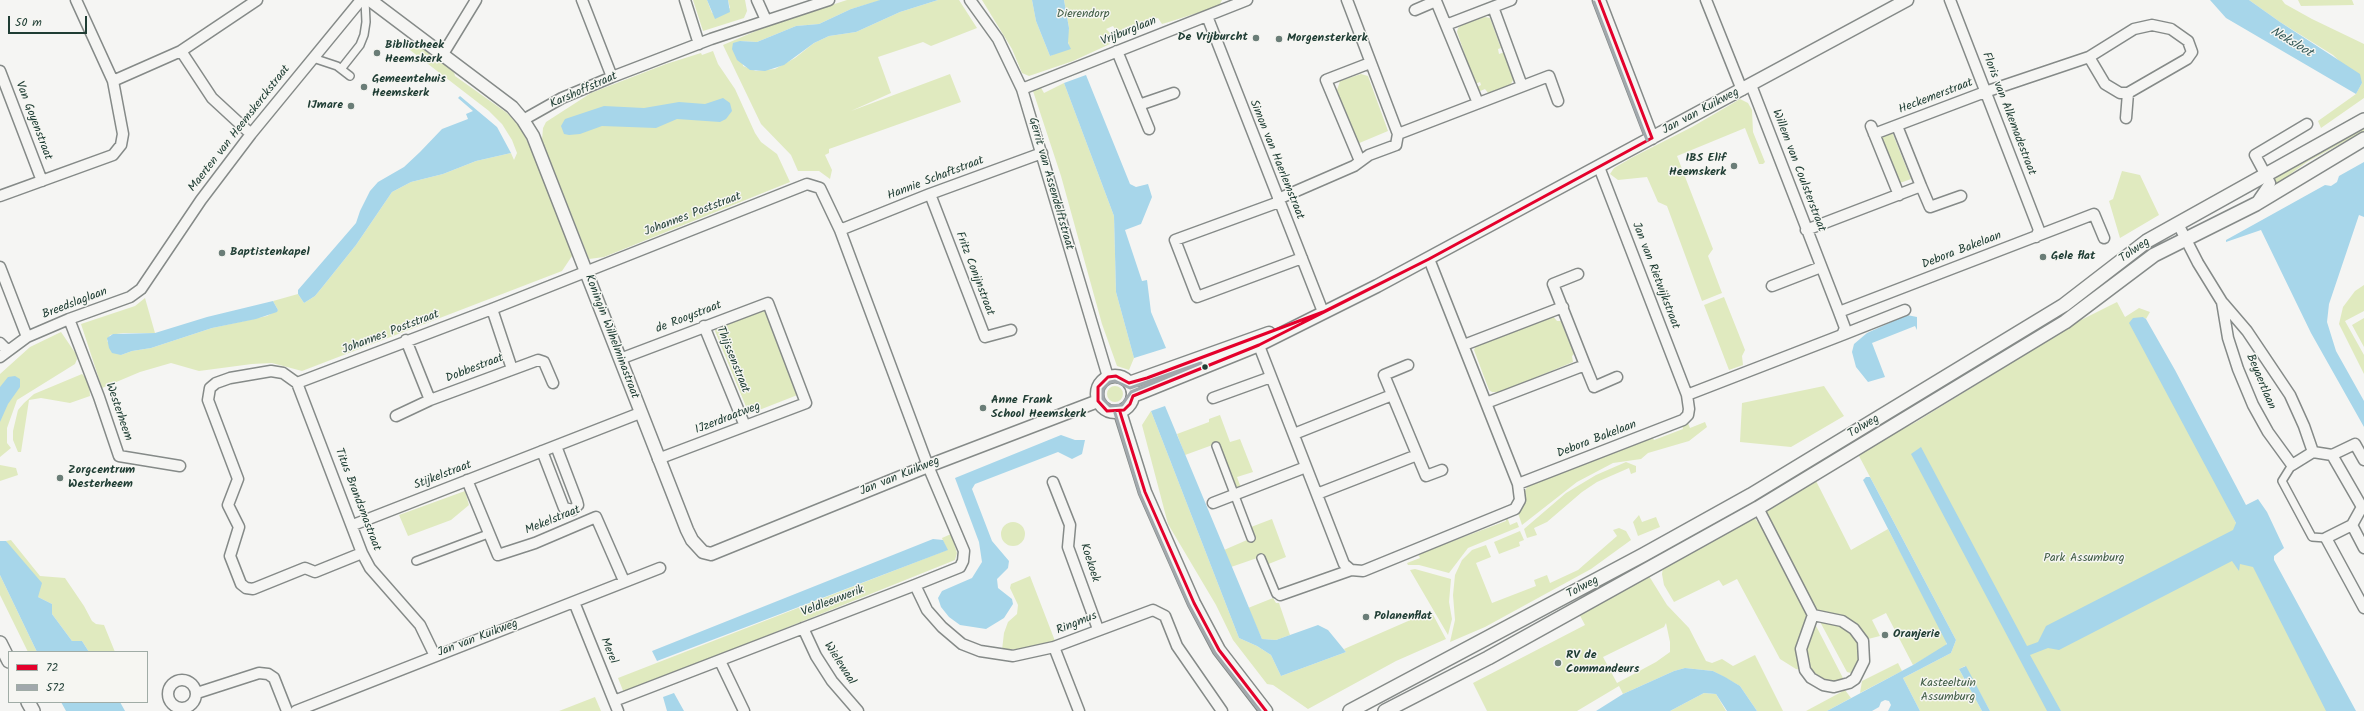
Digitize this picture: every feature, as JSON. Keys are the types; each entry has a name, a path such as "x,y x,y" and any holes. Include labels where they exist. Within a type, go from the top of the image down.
{"main road":[{"name":"Tolweg","path":"1350,711 1643,555 1751,495 2064,305 2136,249 2364,120"},
{"name":"Tolweg","path":"1385,711 1488,658 1758,508 2065,322 2148,260 2185,238 2256,204 2364,139"},
{"path":"0,643 8,659"}],"street":[{"path":"0,196 113,155 121,145 123,134 113,81 76,0"},
{"path":"113,81 181,51 257,0"},
{"name":"Maerten van Heemskerckstraat","path":"148,280 197,206 251,134 361,0"},
{"path":"341,69 360,45 364,35 366,22 365,0"},
{"path":"370,0 512,107 524,120"},
{"path":"443,54 476,0"},
{"path":"582,0 612,77"},
{"path":"685,0 699,44"},
{"path":"757,0 766,20"},
{"name":"Karshoffstraat","path":"524,120 562,98 612,77 766,20 829,0"},
{"name":"Gerrit van Assendelftstraat","path":"970,0 998,39 1022,89 1108,377"},
{"name":"Vrijburglaan","path":"1022,89 1247,0"},
{"path":"1302,258 1196,297 1175,240 1278,201 1396,145 1398,134 1347,0"},
{"path":"1446,25 1511,0"},
{"path":"1599,0 1652,138"},
{"name":"Willem van Coulsterstraat","path":"1706,0 1747,87 1839,312"},
{"name":"Jan van Kuikweg","path":"1133,396 1324,312 1429,259 1747,87 1892,4 1907,0"},
{"name":"Floris van Alkemadestraat","path":"1950,0 2039,230 2036,237"},
{"path":"1415,10 1436,2 1478,103"},
{"path":"1493,7 1522,86"},
{"name":"Simon van Haerlemstraat","path":"1207,16 1278,201 1324,312"},
{"name":"Heckemerstraat","path":"1899,195 1873,130 1897,126 1985,92 2089,57 2134,29 2152,24 2171,29 2188,41 2192,52 2187,59 2128,93"},
{"path":"181,51 212,98 251,134"},
{"path":"1117,51 1149,129"},
{"path":"2089,57 2105,84 2120,93 2128,93 2126,118"},
{"path":"313,58 341,69 350,76"},
{"path":"1360,161 1326,80 1370,63"},
{"name":"Van Goyenstraat","path":"0,71 5,101 42,181"},
{"path":"1398,134 1549,76 1558,101"},
{"path":"1139,105 1174,92"},
{"name":"Koningin Wilhelminastraat","path":"524,120 533,136 658,460 687,530 692,540 703,552"},
{"path":"2256,204 2270,186 2267,174 2255,154 2307,124"},
{"name":"Heckemerstraat","path":"1897,126 1930,207 1961,196"},
{"name":"Hannie Schaftstraat","path":"840,230 930,194 1042,153"},
{"name":"Jan van Rietwijkstraat","path":"1599,167 1687,395"},
{"name":"Johannes Poststraat","path":"297,383 406,340 492,309 807,184 820,188 840,230 928,466"},
{"path":"1806,230 1922,186"},
{"name":"Fritz Conijnstraat","path":"930,194 985,337 1011,330"},
{"name":"Debora Bakelaan","path":"1839,312 2094,214 2104,238"},
{"name":"Beyaertlaan","path":"2178,224 2222,302 2251,337 2290,395 2314,452"},
{"path":"1261,558 1276,594 1280,595 1351,570 1362,571 1516,509 1520,500 1521,491 1429,259"},
{"path":"0,267 28,337"},
{"path":"1772,286 1821,267"},
{"path":"1578,274 1553,284 1594,387 1617,377"},
{"name":"Breedslaglaan","path":"0,357 28,337 69,319 130,297 148,280"},
{"name":"Beyaertlaan","path":"2222,302 2228,338 2253,405 2268,432 2292,465"},
{"name":"de Rooystraat","path":"620,359 768,303 806,403"},
{"path":"1464,345 1563,307"},
{"path":"492,309 512,369"},
{"path":"1687,395 1906,310"},
{"path":"1839,312 1845,328 1842,335"},
{"name":"Westerheem","path":"69,319 99,397 119,456 180,466"},
{"name":"Thijssenstraat","path":"704,326 745,426"},
{"path":"406,340 430,400"},
{"path":"1258,341 1270,377 1294,434 1344,564 1351,570"},
{"name":"Jan van Kuikweg","path":"1128,383 1258,341"},
{"path":"0,343 8,350"},
{"name":"Dobbestraat","path":"396,416 430,400 538,360 544,362 553,383"},
{"path":"1486,403 1585,365"},
{"path":"1408,366 1384,375 1426,476 1442,470"},
{"path":"297,383 282,373 271,371 230,378 216,383 210,388 208,400 238,480 228,505 239,527 231,550 232,561 241,584 246,588 253,589 305,568 315,572 362,553"},
{"path":"1116,376 1128,383 1133,396 1128,407 1120,412 1107,411 1098,401 1098,387 1108,377 1116,376"},
{"path":"1213,398 1270,377"},
{"name":"Titus Brandsmastraat","path":"297,383 353,525 362,553 370,568 420,625 435,656"},
{"path":"1294,434 1392,395"},
{"name":"Debora Bakelaan","path":"1518,484 1683,420 1688,415 1689,409 1687,395"},
{"name":"Jan van Kuikweg","path":"703,552 711,554 928,466 1098,401"},
{"name":"IJzerdraatweg","path":"658,460 806,403"},
{"path":"1120,412 1145,492 1194,603 1220,650 1266,711"},
{"name":"Stijkelstraat","path":"353,525 640,413"},
{"path":"2332,455 2363,506 2352,525 2326,538 2312,537 2282,482 2292,465 2314,452 2332,455 2355,444 2364,460"},
{"path":"542,451 564,508 573,510 578,505 577,501 556,446"},
{"path":"1216,446 1251,538"},
{"path":"1317,494 1417,455"},
{"name":"Veldleeuwerik","path":"616,706 720,661 960,566 965,556 928,466"},
{"path":"1213,502 1306,467"},
{"path":"416,561 488,534 467,480"},
{"name":"Koekoek","path":"1053,482 1070,524 1068,547 1098,629"},
{"path":"1758,508 1813,615 1801,649 1805,670 1811,678 1823,685 1834,687 1849,683 1855,679 1864,661 1865,654 1863,641 1854,629 1842,621 1813,615"},
{"name":"Mekelstraat","path":"488,534 498,555 535,543 596,517 624,582"},
{"path":"2352,525 2364,548"},
{"path":"2326,538 2364,608"},
{"name":"Jan van Kuikweg","path":"296,711 660,568"},
{"name":"Ringmus","path":"915,585 927,610 942,627 962,644 980,651 1013,656 1054,647 1098,629 1153,610 1165,616 1177,646 1222,711"},
{"name":"Merel","path":"574,602 616,706"},
{"name":"Wielewaal","path":"803,628 816,656 832,681 858,711"},
{"path":"1054,647 1079,711"},
{"path":"720,661 744,711"},
{"path":"196,693 259,673 268,674 274,678 287,711"}],"green space":[{"path":"693,0 707,0 712,13 730,8 728,0 745,0 747,11 744,18 703,31"},
{"path":"847,0 882,0 851,9 819,24 796,26 757,42 740,41 743,66 756,71 775,69 795,58 814,43 829,36 856,32 900,12 938,0 959,0 977,28 931,46 923,42 878,57 891,93 851,111 950,74 961,102 829,149 829,153 825,155 832,170 830,179 819,171 798,171 791,155 761,124 723,45 770,25"},
{"name":"Dierendorp","path":"982,0 1032,0 1036,21 1050,56 1069,47 1067,36 1069,28 1064,0 1222,0 1219,6 1162,24 1158,18 1140,22 1120,36 1113,26 1106,29 1110,33 1110,44 1073,61 1029,76 1022,73 1012,49"},
{"path":"2249,0 2282,0 2285,4 2312,19 2364,44 2364,98 2321,128 2318,121 2356,94 2362,83 2333,55 2280,22"},
{"path":"2298,0 2352,0 2354,5 2301,6"},
{"path":"1485,17 1490,18 1501,48 1498,49 1499,54 1505,52 1514,79 1510,85 1488,93 1485,89 1478,92 1477,87 1481,85 1480,82 1475,84 1457,32 1458,28 1463,24"},
{"path":"409,42 415,46 422,47 454,72 455,76 507,113 520,127 528,143 531,144 574,253 562,271 302,371 272,363 199,371 171,363 140,372 102,388 81,324 135,306 145,298 155,333 123,333 110,335 107,341 121,355 132,351 151,348 212,328 267,316 278,310 273,301 298,294 304,303 315,296 356,245 392,192 411,182 443,174 476,161 511,153 514,160 517,153 512,140 502,124 489,111 406,47"},
{"path":"713,51 718,64 735,89 755,133 761,142 777,154 790,182 604,257 589,259 542,140 543,128 546,122 591,93 666,64 701,53 702,55"},
{"path":"1361,74 1368,76 1388,131 1357,144 1337,90 1340,81"},
{"path":"1064,83 1114,216 1116,292 1134,358 1129,370 1117,366 1102,324 1061,176 1033,91 1040,86 1044,93"},
{"path":"1740,99 1748,103 1752,110 1753,132 1765,162 1763,164 1759,164 1745,128 1677,156 1713,249 1708,256 1722,293 1702,301 1667,206 1658,202 1647,177 1618,180 1610,174 1614,168 1633,157 1692,127"},
{"path":"2364,125 2364,131 2307,162 2274,186 2275,180 2272,175"},
{"path":"1892,132 1911,179 1900,183 1880,136"},
{"path":"2122,171 2140,175 2159,215 2120,238 2109,201 2113,199"},
{"path":"2364,285 2364,311 2345,321 2364,355 2364,374 2339,324 2343,307 2355,291"},
{"path":"1724,297 1745,350 1742,356 1743,365 1729,370 1704,305"},
{"name":"Park Assumburg","path":"2117,302 2125,317 2139,308 2150,312 2146,319 2143,317 2231,513 2328,711 1990,711 1965,666 1959,669 1982,711 1920,711 1903,678 1951,653 1956,640 1859,456 1861,450 1916,422 2079,321"},
{"path":"764,307 800,394 749,414 715,331 716,325"},
{"path":"1552,315 1557,321 1561,321 1574,354 1572,356 1573,362 1500,392 1492,392 1489,390 1474,350 1476,345"},
{"path":"2364,318 2364,347 2352,325"},
{"path":"61,332 76,354 77,359 75,364 17,400 7,428 7,443 11,448 0,457 0,374 30,347"},
{"path":"82,374 89,381 90,396 70,403 41,398 29,400 21,452 18,452 13,440 13,431 18,410 34,394"},
{"path":"1112,386 1118,386 1123,391 1121,400 1118,402 1112,402 1107,397 1107,391"},
{"path":"1824,386 1844,416 1791,447 1740,442 1742,403"},
{"path":"1151,411 1239,638 1257,646 1271,655 1281,676 1346,652 1344,649 1431,611 1446,639 1396,661 1308,709 1273,685 1267,684 1233,640 1216,605 1168,524 1142,425"},
{"path":"1220,415 1230,442 1240,439 1253,472 1237,477 1241,488 1235,486 1218,443 1185,455 1177,434 1209,422 1209,419"},
{"path":"1705,422 1707,427 1689,441 1648,453 1641,459 1613,463 1577,482 1522,525 1518,513 1526,502 1525,491 1528,485 1652,437 1654,440 1683,429 1682,425 1688,423 1690,428"},
{"path":"1626,462 1636,466 1636,472 1631,474 1629,468 1597,482 1582,492 1547,522 1534,528 1537,535 1527,538 1524,529 1566,493 1596,475"},
{"path":"0,465 16,468 18,475 0,481"},
{"path":"1813,475 1851,550 1888,529 1947,641 1946,646 1913,665 1886,613 1872,620 1880,636 1868,639 1855,625 1817,614 1761,509"},
{"path":"465,491 469,505 451,520 408,536 399,515"},
{"path":"1639,515 1642,522 1656,517 1660,527 1638,536 1633,522"},
{"path":"1507,517 1510,525 1517,522 1519,527 1468,548 1449,573 1419,565 1408,565 1407,563 1420,558 1418,554 1506,521 1505,518"},
{"path":"1754,517 1760,525 1811,618 1802,670 1796,669 1780,659 1737,579 1723,586 1719,580 1674,602 1664,585 1662,574 1663,568"},
{"path":"1272,519 1286,557 1266,565 1263,556 1231,567 1224,550 1254,537 1251,527"},
{"path":"1013,522 1021,526 1025,534 1021,542 1013,546 1005,542 1001,534 1005,526"},
{"path":"1619,528 1626,531 1631,540 1591,569 1485,627 1450,642 1455,620 1453,595 1455,575 1462,560 1472,550 1486,545 1491,557 1476,563 1492,603 1536,586 1534,580 1547,575 1550,583 1578,570 1617,536 1613,530"},
{"path":"1520,531 1524,540 1519,542 1520,546 1499,554 1494,542"},
{"path":"951,534 957,553 955,560 624,693 618,678 947,550 942,538"},
{"path":"11,540 40,576 65,578 84,606 92,621 96,624 104,625 115,651 88,651 82,641 72,641 52,614 52,604 38,597 6,541"},
{"path":"1415,569 1451,579 1449,602 1452,619 1448,635 1410,570"},
{"path":"0,575 37,651 28,651 0,595"},
{"path":"1030,576 1055,641 1031,648 1002,650 1004,633 1008,622 1017,614 1018,605 1010,588 1011,584"},
{"path":"1649,576 1667,605 1689,628 1706,661 1712,663 1722,659 1733,666 1755,655 1783,711 1757,711 1740,686 1713,671 1685,668 1674,671 1623,694 1619,686 1577,711 1487,711 1473,683 1585,625 1577,610","holes":["1666,623 1670,642 1670,652 1656,662 1617,683 1603,657 1664,627"]},
{"path":"1273,598 1276,603 1279,603 1290,635 1276,640 1262,639 1248,608"},
{"path":"1818,618 1846,625 1863,649 1855,674 1847,672"},
{"path":"1813,620 1843,678 1843,684 1815,679 1803,658"},
{"path":"1898,663 1902,671 1860,693 1862,681"},
{"path":"1845,690 1851,698 1827,711 1806,711"},
{"path":"1704,693 1716,694 1726,711 1670,711"},
{"path":"595,697 601,711 559,711"}],"water":[{"path":"707,0 728,0 730,12 715,19"},
{"path":"880,0 938,0 900,12 856,32 829,36 814,43 784,65 765,71 750,70 737,60 732,49 733,43 740,41 757,42 796,26 819,24 851,9"},
{"path":"1032,0 1064,0 1069,28 1068,43 1071,49 1050,56 1036,21"},
{"name":"Neksloot","path":"2210,0 2249,0 2360,74 2362,83 2356,94 2226,18"},
{"path":"1086,75 1130,184 1136,187 1148,184 1152,197 1141,224 1125,230 1142,281 1147,280 1151,312 1166,348 1134,358 1116,292 1114,216 1064,83"},
{"path":"460,96 497,127 511,153 476,161 443,174 411,182 392,192 356,245 315,296 304,303 298,294 298,290 356,223 370,191 378,182 404,167 442,129 468,119 466,114 473,111 458,98"},
{"path":"723,98 730,103 732,111 726,119 720,122 677,119 656,128 602,126 580,134 569,135 564,134 561,126 565,119 604,106 644,108 679,102 705,104"},
{"path":"2364,162 2364,217 2359,215 2329,304 2327,322 2336,351 2364,401 2364,427 2311,333 2261,230 2226,242 2226,240 2325,185 2331,186 2337,182 2339,176"},
{"path":"273,301 278,310 277,312 256,319 212,328 151,348 132,351 121,355 112,353 109,348 107,338 113,334 155,333 207,317"},
{"path":"1907,315 1917,317 1917,330 1915,326 1872,343 1885,377 1868,382 1856,367 1852,352 1854,344 1867,333"},
{"path":"2143,317 2146,319 2175,370 2246,505 2258,499 2267,512 2284,548 2274,556 2274,560 2356,711 2326,711 2253,567 2240,564 2239,571 2232,561 2059,650 2048,648 2030,655 2061,711 2047,711 1911,454 1921,447 2027,646 2038,642 2046,626 2233,530 2236,523 2129,323 2133,318"},
{"path":"15,376 20,379 20,387 8,404 0,422 0,387 8,377"},
{"path":"1165,406 1262,639 1276,640 1318,625 1328,630 1346,652 1281,676 1271,655 1257,646 1239,638 1151,411"},
{"path":"1061,435 1075,440 1085,440 1082,454 1072,459 1058,452 975,484 972,489 992,541 1009,561 1008,568 997,579 998,588 1012,599 1013,604 1004,618 986,629 960,625 949,617 941,607 938,598 942,591 972,578 982,562 979,542 955,478"},
{"path":"1866,477 1870,477 1956,640 1951,653 1903,678 1920,711 1888,711 1891,705 1889,701 1885,700 1881,702 1879,707 1872,711 1827,711 1913,665 1947,644 1863,480"},
{"path":"933,539 943,540 948,550 657,661 652,651"},
{"path":"0,541 6,541 42,583 38,597 52,604 52,614 72,641 82,641 88,651 37,651 0,575"},
{"path":"1966,666 1990,711 1982,711 1959,669"},
{"path":"1685,668 1713,671 1725,677 1740,686 1757,711 1727,711 1716,694 1704,693 1670,711 1596,711 1623,694 1674,671"},
{"path":"674,693 684,711 667,711 663,697"},
{"path":"62,703 121,703 125,711 66,711"}],"transit line":[{"name":"72","path":"1599,0 1652,138"},
{"name":"572","path":"1594,2 1647,140"},
{"name":"72","path":"1652,138 1641,144 1429,259 1652,138"},
{"name":"72","path":"1429,259 1259,345 1133,396 1130,404 1124,410 1107,411 1098,401 1098,387 1108,377 1116,376 1129,383 1147,378 1323,312 1429,259"},
{"name":"572","path":"1201,363 1131,392 1122,405 1110,406 1103,399 1103,389 1110,382 1115,381 1130,388 1201,363"},
{"name":"72","path":"1120,412 1145,492 1194,603 1219,650 1266,711"},
{"name":"572","path":"1115,413 1140,494 1189,605 1215,653 1260,711"}],"place":[{"name":"De Vrijburcht","path":"1256,38"},
{"name":"Morgensterkerk","path":"1279,39"},
{"name":"Bibliotheek Heemskerk","path":"377,53"},
{"name":"Gemeentehuis Heemskerk","path":"364,87"},
{"name":"IJmare","path":"351,106"},
{"name":"IBS Elif Heemskerk","path":"1734,166"},
{"name":"Baptistenkapel","path":"222,253"},
{"name":"Gele flat","path":"2043,257"},
{"name":"Anne Frank School Heemskerk","path":"983,408"},
{"name":"Zorgcentrum Westerheem","path":"60,478"},
{"name":"Polanenflat","path":"1366,617"},
{"name":"Oranjerie","path":"1885,635"},
{"name":"RV de Commandeurs","path":"1558,663"}],"park label":[{"name":"Kasteeltuin Assumburg","path":"1948,691"}]}
